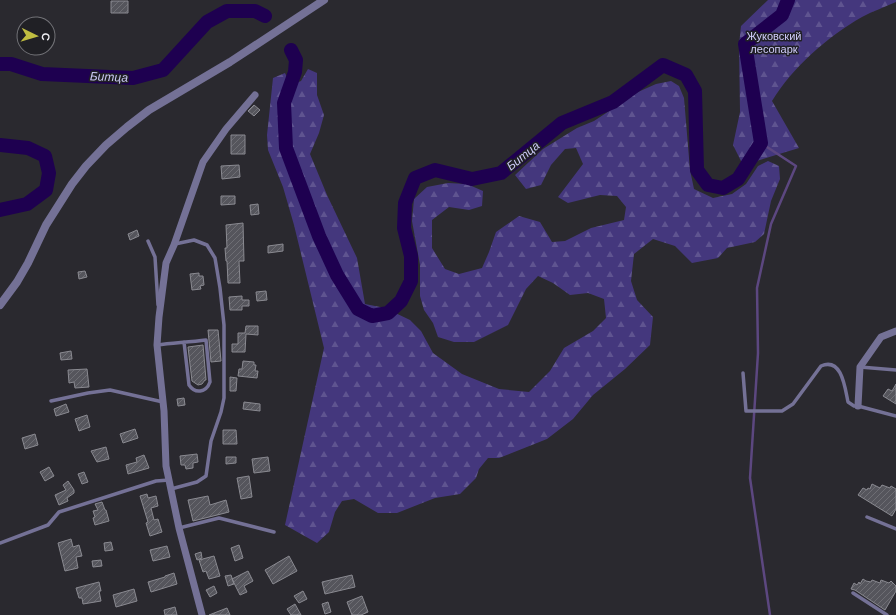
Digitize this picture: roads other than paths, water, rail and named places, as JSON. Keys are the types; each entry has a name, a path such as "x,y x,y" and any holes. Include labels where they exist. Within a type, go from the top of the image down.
{"street":[{"path":"0,305 17,282 46,225 72,184 86,166 106,145 149,110 230,62 324,0"},
{"path":"202,615 179,528 166,466 163,402 157,345 159,317 166,263 202,162 226,129 255,95"},
{"path":"858,406 860,367 881,337 896,331"}],"lane":[{"path":"171,489 197,482 206,476 211,441 224,398 224,325 220,288 214,258 207,245 194,240 174,244"},
{"path":"148,241 155,257 159,317"},
{"path":"157,345 184,342 206,340 210,379 209,386 204,390 197,391 189,385 184,342"},
{"path":"743,374 746,411 782,411 793,404 821,366 830,364 836,366 840,372 848,402 854,406 896,416"},
{"path":"860,367 896,370"},
{"path":"51,401 110,390 163,402"},
{"path":"0,543 48,525 59,512 156,481 169,480"},
{"path":"867,517 896,530"},
{"path":"179,528 219,518 274,532"},
{"path":"853,593 887,615"}],"waterway":[{"name":"Битца","path":"291,50 296,60 295,72 284,103 286,148 319,236 337,275 358,309 372,316 388,313 401,301 411,281 411,256 404,228 405,203 415,178 435,170 472,179 501,173 562,123 613,102 663,65 686,75 695,91 697,170 708,185 723,188 738,179 761,143 745,44 782,15 788,0"},
{"name":"Битца","path":"0,64 11,64 42,74 133,78 163,70 207,22 227,11 255,11 265,16"},
{"path":"761,143 796,166 771,224 757,288 758,353 750,478 770,615"},
{"name":"Битца","path":"0,145 28,148 45,156 49,173 46,190 27,204 0,210"}],"park label":[{"name":"Жуковский лесопарк","path":"774,42"}]}
